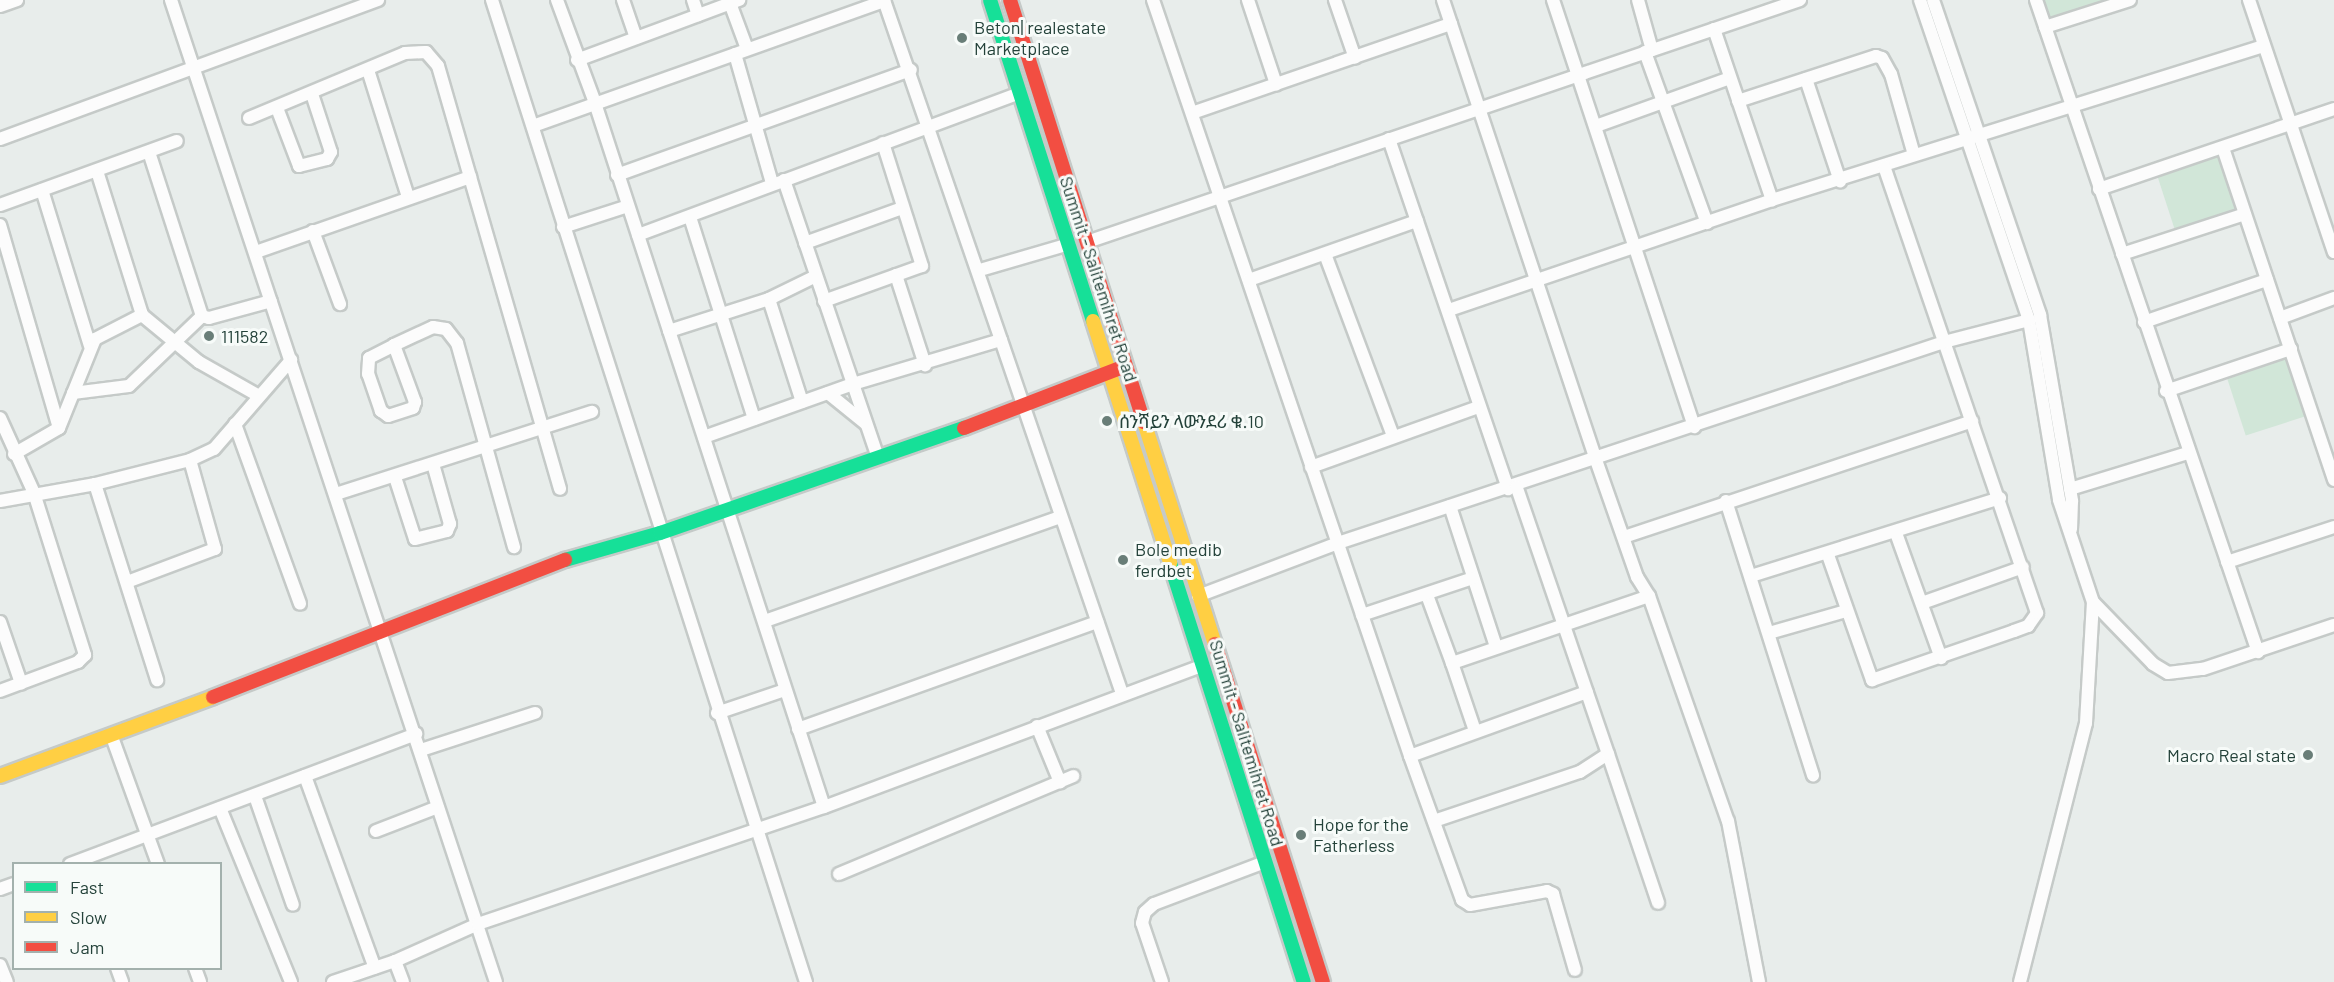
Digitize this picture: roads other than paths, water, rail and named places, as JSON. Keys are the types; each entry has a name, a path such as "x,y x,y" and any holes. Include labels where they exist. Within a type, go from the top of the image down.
{"main road":[{"name":"Summit - Salitemihret Road","path":"990,0 1111,372 1304,982"},
{"path":"1010,0 1128,365 1198,596 1323,982"},
{"path":"0,776 112,737 383,632 477,592 574,557 660,533 1022,408 1128,365"}],"street":[{"path":"0,6 17,0"},
{"path":"171,0 383,632 496,982"},
{"path":"0,139 378,0"},
{"path":"492,0 717,713 806,982"},
{"path":"557,0 595,103 824,807"},
{"path":"623,0 636,38"},
{"path":"693,0 698,15"},
{"path":"1153,0 1410,756 1462,900 1470,905 1547,891 1553,894 1575,970"},
{"path":"1248,0 1276,84"},
{"path":"1335,0 1355,58"},
{"path":"1443,0 1596,460 1637,577 1649,596 1728,821 1759,982"},
{"path":"1553,0 1694,427"},
{"path":"1638,0 1649,51 1664,102 1707,223"},
{"path":"1087,242 1800,0"},
{"path":"1920,0 2040,315 2070,489 2071,533"},
{"path":"1933,0 1972,137 2029,320 2059,500 2093,602 2086,723 2024,954 2020,982"},
{"path":"2036,0 2166,391 2258,652"},
{"path":"2045,27 2130,0"},
{"path":"2249,0 2262,46 2334,252"},
{"path":"533,126 884,1 911,70 928,125 980,270 1022,408 1122,694"},
{"path":"578,60 734,2 747,49"},
{"path":"1192,113 1451,24"},
{"path":"1714,29 1772,200"},
{"path":"1449,310 1772,200 2073,108 2262,46"},
{"path":"249,118 405,53 426,52 438,66 545,426 560,489"},
{"path":"735,54 755,124 805,243 878,458"},
{"path":"1738,101 1876,56 1882,58 1914,155"},
{"path":"368,70 408,197"},
{"path":"617,175 911,70"},
{"path":"1596,126 1730,78"},
{"path":"1806,79 1840,181"},
{"path":"277,108 299,166 327,159 331,152 312,93"},
{"path":"638,236 778,181 1019,93"},
{"path":"2099,189 2334,109"},
{"path":"1389,139 1449,310 1479,406 1565,625 1658,903"},
{"path":"0,206 177,141"},
{"path":"825,301 922,266 923,261 902,208 883,143"},
{"path":"2223,148 2334,480"},
{"path":"149,152 202,316"},
{"path":"1828,555 1872,680 1941,658 2033,621 2037,607 1884,166"},
{"path":"97,171 142,315 174,344 259,396"},
{"path":"256,252 470,177"},
{"path":"14,454 59,428 90,346 42,190"},
{"path":"563,227 628,206"},
{"path":"805,243 902,208"},
{"path":"2122,254 2245,214"},
{"path":"690,217 754,419"},
{"path":"1249,280 1417,221"},
{"path":"0,225 59,428"},
{"path":"313,231 340,304"},
{"path":"980,270 1069,244"},
{"path":"1325,254 1393,436"},
{"path":"896,275 925,365"},
{"path":"669,331 769,299 816,276"},
{"path":"2144,322 2267,280"},
{"path":"2280,318 2334,298"},
{"path":"769,299 802,402"},
{"path":"202,316 209,318 271,301"},
{"path":"90,346 142,315"},
{"path":"73,393 129,386 202,316"},
{"path":"1198,596 1338,543 1596,460 1944,342 2029,320"},
{"path":"394,345 415,402 413,408 388,416 381,411 366,366 369,358 394,345 433,327 446,329 458,343 514,547"},
{"path":"704,437 853,384 925,365 1001,340"},
{"path":"2166,391 2291,349"},
{"path":"0,501 34,493 95,484 190,460 214,449 291,360"},
{"path":"828,393 867,425"},
{"path":"1311,467 1479,406"},
{"path":"336,494 395,477 486,444 592,412"},
{"path":"0,418 14,454 34,493 85,655 78,662 0,691"},
{"path":"1624,537 1726,501 1972,421"},
{"path":"235,424 300,604"},
{"path":"2070,489 2188,453"},
{"path":"127,582 215,549 190,460"},
{"path":"395,477 415,539 447,531 450,524 433,464"},
{"path":"95,484 157,680"},
{"path":"1751,576 1828,555 2000,498"},
{"path":"1726,501 1813,776"},
{"path":"1450,506 1496,647"},
{"path":"765,621 1060,517"},
{"path":"2228,562 2334,527"},
{"path":"1896,533 1941,658"},
{"path":"1922,603 2023,567"},
{"path":"1362,615 1473,578"},
{"path":"1427,595 1475,731"},
{"path":"1452,663 1649,596"},
{"path":"2093,602 2140,653 2168,673 2203,669 2334,625"},
{"path":"1769,633 1846,611"},
{"path":"0,622 21,683"},
{"path":"798,729 1097,622"},
{"path":"333,982 395,961 478,924 754,827 824,807 1203,665"},
{"path":"717,713 785,690"},
{"path":"1410,756 1587,692"},
{"path":"421,750 535,713"},
{"path":"1037,726 1060,782"},
{"path":"76,862 416,734"},
{"path":"112,737 157,862"},
{"path":"1434,821 1580,772 1603,761 1608,754"},
{"path":"305,776 375,968"},
{"path":"838,874 1073,776"},
{"path":"255,795 293,904"},
{"path":"376,831 438,807"},
{"path":"220,808 291,982"},
{"path":"1162,982 1142,923 1145,912 1154,904 1265,862"},
{"path":"395,961 403,982"},
{"path":"0,965 7,982"}],"place":[{"name":"Beton| realestate Marketplace","path":"962,38"},
{"name":"111582","path":"209,336"},
{"name":"ሰንሻይን ላውንደሪ ቁ.10","path":"1107,421"},
{"name":"Bole medib ferdbet","path":"1123,560"},
{"name":"Macro Real state","path":"2308,755"},
{"name":"Hope for the Fatherless","path":"1301,835"}]}
